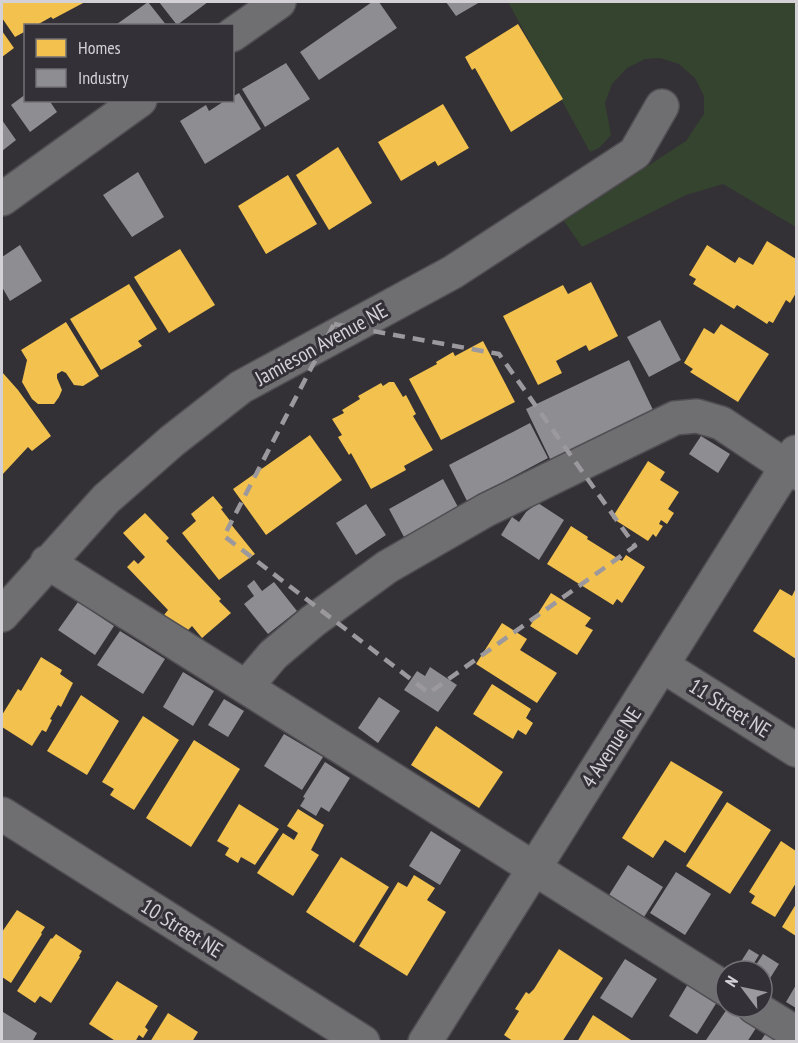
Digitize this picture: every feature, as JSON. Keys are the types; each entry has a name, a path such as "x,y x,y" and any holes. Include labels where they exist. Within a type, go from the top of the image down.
{"street":[{"path":"234,34 279,2"},
{"path":"2,199 137,102"},
{"name":"Jamieson Avenue NE","path":"2,615 105,499 172,441 241,387 453,272 635,153 662,106"},
{"path":"246,687 273,655 313,621 387,567 486,510 675,418 697,416 721,423 793,464"},
{"name":"4 Avenue NE","path":"425,1041 532,869 793,464"},
{"path":"47,562 714,983"},
{"name":"11 Street NE","path":"663,666 796,750"},
{"name":"10 Street NE","path":"2,814 363,1041"},
{"path":"773,1019 796,1033"}],"highlighted area":[{"path":"334,324 499,354 635,546 429,693 224,536"}],"green space":[{"path":"508,2 796,2 796,227 723,184 686,195 582,247 564,221 686,141 704,114 704,96 695,78 679,64 660,58 645,59 627,68 612,84 605,103 611,135 599,148 590,152"}],"building: Homes":[{"path":"2,2 85,2 53,19 51,17 39,24 24,24 24,32 15,37 2,18"},
{"path":"518,24 563,99 511,132 475,68 472,70 465,57"},
{"path":"2,31 14,48 2,57"},
{"path":"443,104 469,148 438,166 435,161 401,181 378,142"},
{"path":"338,147 372,203 329,230 296,175"},
{"path":"288,175 317,224 266,254 238,206"},
{"path":"767,241 796,259 796,293 790,303 786,300 773,323 769,321 767,324 737,305 734,309 693,284 696,279 689,275 707,245 735,263 739,257 753,265"},
{"path":"180,249 215,305 169,333 134,277"},
{"path":"591,282 618,336 589,351 586,345 556,361 562,373 538,385 503,316 563,285 568,294"},
{"path":"129,284 157,329 138,341 142,346 101,370 70,319"},
{"path":"66,322 99,376 83,386 74,385 62,371 57,374 57,378 62,390 54,404 38,404 32,399 22,382 27,360 21,350"},
{"path":"721,324 769,354 738,402 690,372 693,369 684,363 704,328 714,334"},
{"path":"483,341 515,402 441,440 409,379 437,364 436,362 453,352 455,356"},
{"path":"2,372 51,436 32,451 28,447 2,475"},
{"path":"394,382 403,397 406,395 416,414 413,416 433,450 404,466 406,470 371,489 351,453 349,455 338,437 342,435 332,419 344,413 342,410 360,399 358,396 381,383 383,386"},
{"path":"310,435 342,480 266,535 233,489"},
{"path":"648,461 665,472 660,480 679,492 668,509 674,513 667,524 661,520 659,524 663,526 656,537 653,534 648,541 612,518"},
{"path":"213,496 223,508 221,509 230,523 255,554 219,580 182,533 196,521 191,514"},
{"path":"145,513 169,538 166,541 221,599 219,601 231,613 202,638 192,626 187,631 164,615 168,610 127,567 134,560 138,564 145,557 123,533"},
{"path":"571,526 622,561 626,555 645,567 622,603 617,599 613,605 547,564"},
{"path":"796,588 796,659 753,631 780,589 792,596"},
{"path":"551,593 591,618 585,626 593,630 577,655 530,626"},
{"path":"502,623 527,639 520,650 557,673 537,703 476,664"},
{"path":"41,657 62,670 60,674 73,683 61,707 58,705 50,719 52,720 46,732 42,730 32,746 2,727 2,715 18,689 21,691"},
{"path":"492,684 531,709 526,718 533,723 526,735 518,730 513,739 473,714"},
{"path":"81,695 119,721 87,775 47,751"},
{"path":"143,716 179,740 134,810 110,795 114,789 102,782"},
{"path":"436,726 503,772 479,808 411,765"},
{"path":"194,740 240,769 191,847 146,818"},
{"path":"671,761 723,792 685,853 665,840 653,858 622,838"},
{"path":"727,802 771,830 730,894 686,866"},
{"path":"239,804 279,829 255,865 241,857 238,863 225,855 229,848 217,841"},
{"path":"298,809 324,825 311,850 319,855 293,896 257,873 283,833 294,840 298,833 287,826"},
{"path":"781,841 796,851 796,883 775,917 751,903 755,896 749,892"},
{"path":"341,857 389,887 354,943 306,912"},
{"path":"414,875 435,888 427,900 446,912 407,976 359,946 398,882 407,887"},
{"path":"796,904 796,936 782,927"},
{"path":"17,910 45,927 11,983 2,977 2,932"},
{"path":"56,934 82,951 51,1003 40,996 35,1003 17,991 51,938"},
{"path":"559,949 603,978 562,1042 514,1042 504,1035 519,1011 515,1009 526,992 529,994 534,989"},
{"path":"117,981 158,1006 145,1027 148,1030 143,1038 139,1035 135,1042 117,1042 89,1024"},
{"path":"168,1013 198,1032 192,1042 150,1042"},
{"path":"593,1015 634,1042 577,1042"}],"building: Industry":[{"path":"148,2 165,24 117,24"},
{"path":"159,2 208,2 178,24"},
{"path":"372,2 379,2 397,28 319,80 300,52"},
{"path":"446,2 480,2 456,16"},
{"path":"286,63 310,99 265,127 242,89"},
{"path":"239,93 261,129 205,164 180,121 206,105 209,111 223,102 234,102 234,96"},
{"path":"24,95 24,102 50,102 57,112 30,132 11,105"},
{"path":"2,120 16,140 2,151"},
{"path":"138,172 164,217 132,237 103,195"},
{"path":"20,245 42,281 10,301 2,287 2,257"},
{"path":"660,320 681,360 649,377 627,337"},
{"path":"629,360 655,414 552,463 526,409"},
{"path":"530,423 548,458 467,501 449,465"},
{"path":"701,436 730,454 718,473 689,454"},
{"path":"443,479 458,507 404,537 389,509"},
{"path":"538,503 564,520 539,560 501,535 512,517 519,522 526,512"},
{"path":"366,504 386,535 356,555 336,523"},
{"path":"254,580 262,591 274,582 297,611 268,634 244,604 254,596 247,586"},
{"path":"78,602 114,626 95,655 58,630"},
{"path":"120,631 165,659 143,694 97,665"},
{"path":"430,667 457,685 438,712 404,690 417,671 425,676"},
{"path":"183,672 214,691 193,726 163,707"},
{"path":"379,697 400,711 378,743 358,728"},
{"path":"224,699 244,711 228,737 208,725"},
{"path":"284,734 323,757 302,790 264,766"},
{"path":"325,762 350,778 329,812 321,807 316,816 300,806 305,798 303,797"},
{"path":"431,831 461,850 440,885 409,866"},
{"path":"628,865 663,887 644,917 609,895"},
{"path":"676,872 711,894 685,935 650,913"},
{"path":"749,949 759,955 756,959 743,959"},
{"path":"763,954 771,959 760,959"},
{"path":"625,959 657,979 632,1018 600,998"},
{"path":"774,961 779,964 774,972"},
{"path":"688,984 714,1000 714,1007 697,1034 669,1016"},
{"path":"796,985 796,1008 786,1002"},
{"path":"3,1012 37,1033 32,1042 2,1042"},
{"path":"720,1019 742,1019 756,1028 747,1042 706,1040"},
{"path":"766,1033 779,1042 760,1042"}]}
